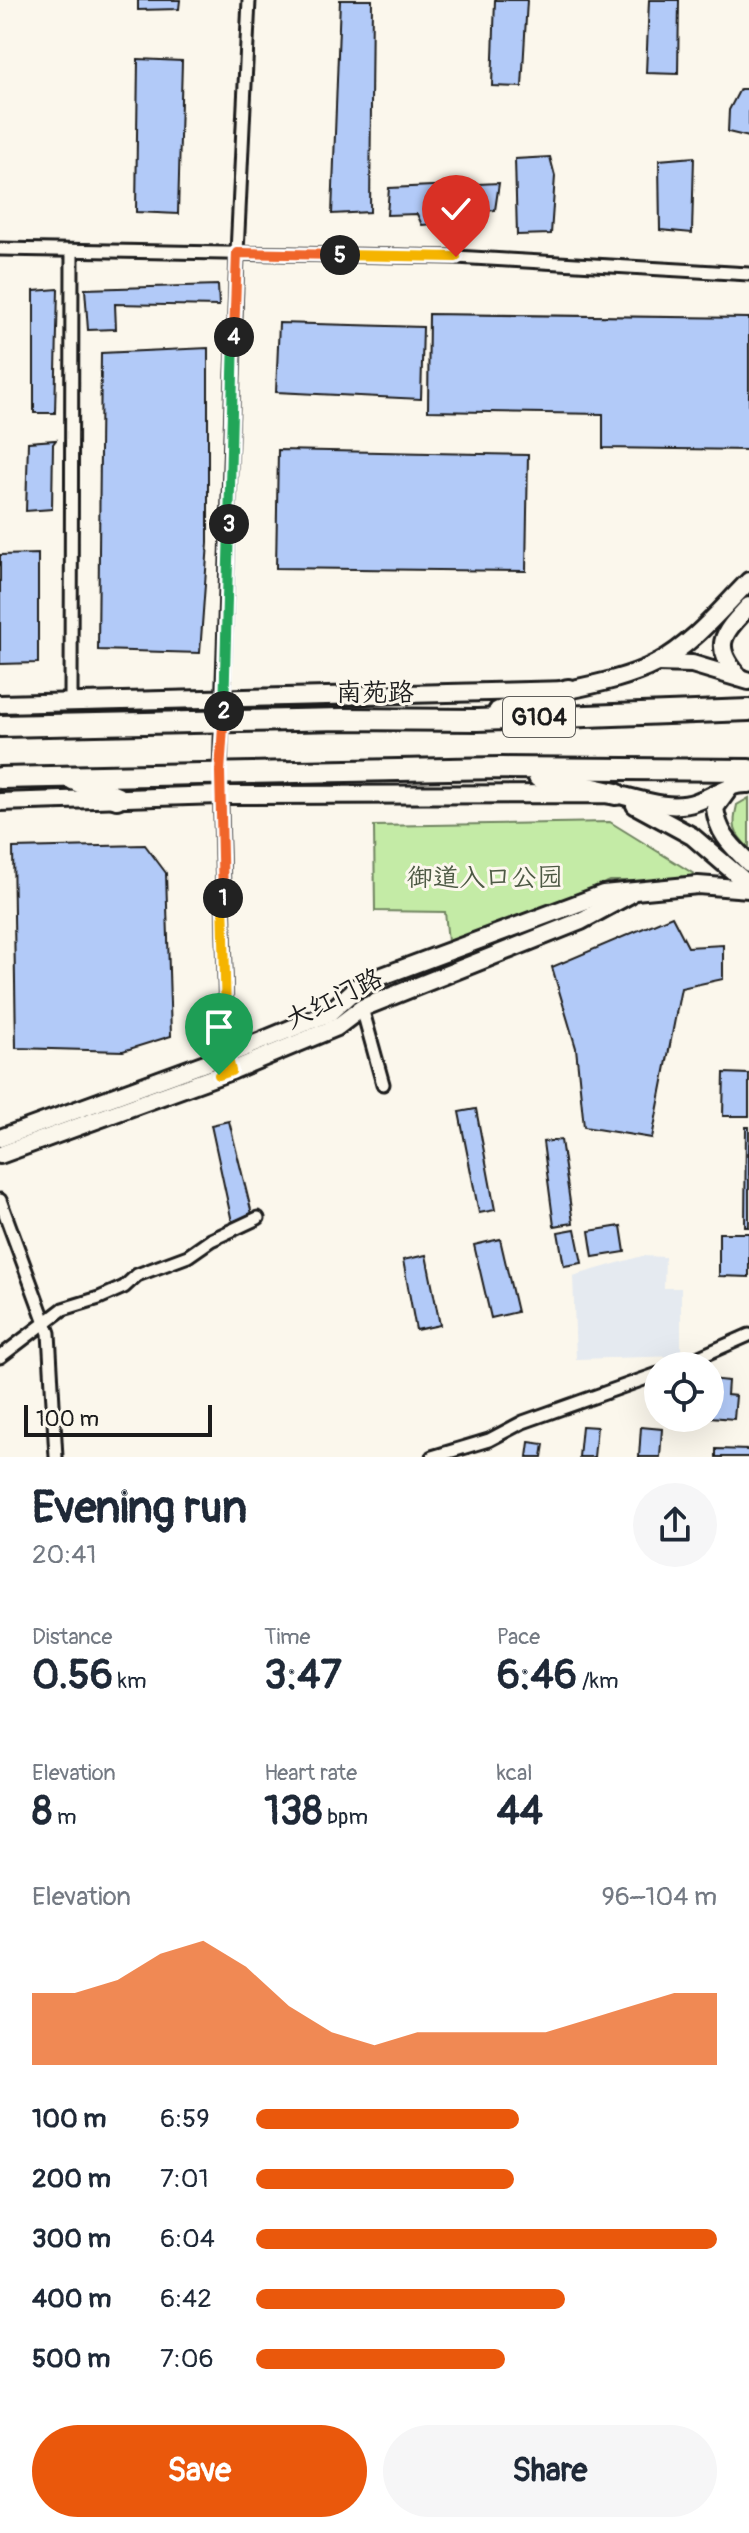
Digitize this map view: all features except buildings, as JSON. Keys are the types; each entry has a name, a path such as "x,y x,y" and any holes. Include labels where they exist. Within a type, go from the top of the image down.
{"highway":[{"path":"477,720 568,690"},
{"name":"南苑路","path":"0,726 224,711 477,720 745,708"},
{"path":"500,768 616,794"},
{"name":"G104","path":"0,778 500,768 749,770"},
{"path":"66,776 117,798"}],"street":[{"path":"229,1063 220,772 237,253 249,0"},
{"path":"0,249 72,253 456,257 749,274"},
{"path":"71,704 72,253"},
{"path":"0,704 224,711 568,690 608,681 657,663 695,635 749,581"},
{"path":"745,680 725,660 722,649 725,631 749,606"},
{"path":"657,663 692,664 745,680"},
{"path":"0,802 220,795 616,794 661,805 694,803 741,784"},
{"path":"741,784 715,808 716,821 722,836 749,863"},
{"path":"616,794 692,836 749,887"},
{"name":"大红门路","path":"0,1155 229,1063 329,1013 361,984 603,894 698,885 749,887"},
{"name":"大红门路","path":"0,1138 337,1027 362,1008 581,921 638,890"},
{"path":"362,1008 383,1084"},
{"path":"0,1200 49,1333 56,1457"},
{"path":"0,1357 63,1309 124,1287 137,1275 188,1256 211,1240 258,1218"},
{"path":"711,1352 749,1335"},
{"path":"432,1457 489,1440 523,1422 644,1379"}],"shaded area":[{"path":"642,1256 665,1257 664,1288 681,1288 681,1352 644,1352 644,1357 576,1359 573,1276"}],"green space":[{"path":"749,798 749,848 734,824 737,805"},
{"name":"御道入口公园","path":"610,822 694,874 683,881 610,881 449,951 445,912 375,911 374,826"}],"route":[{"path":"219,1075 231,1071 227,1055 220,772 237,253 456,257"}]}
